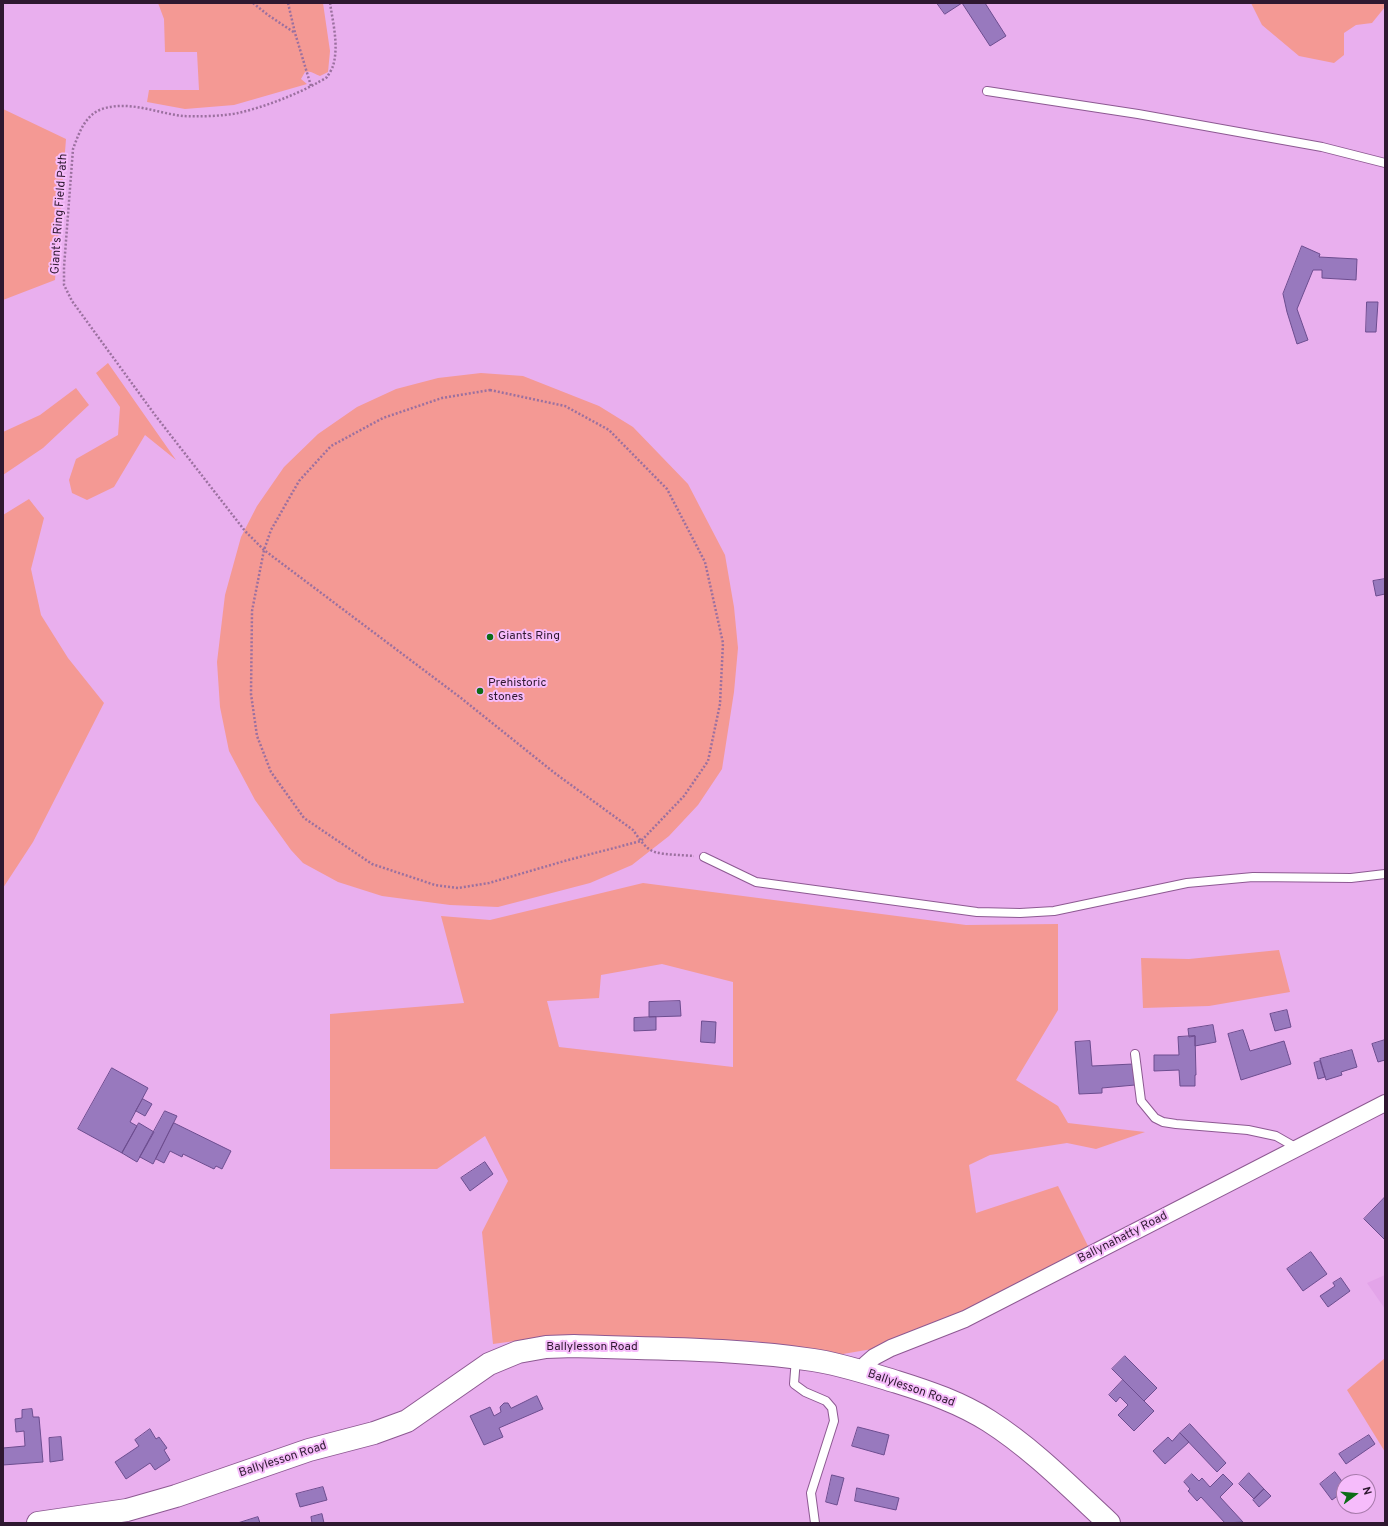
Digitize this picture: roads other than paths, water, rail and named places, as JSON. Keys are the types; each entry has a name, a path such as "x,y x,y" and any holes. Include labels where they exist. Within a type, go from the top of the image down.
{"main road":[{"name":"Ballylesson Road","path":"38,1523 127,1510 176,1496 309,1450 374,1433 407,1421 489,1364 518,1352 546,1347 574,1346 741,1352 814,1360 862,1371 914,1387 949,1400 989,1421 1025,1447 1109,1523"}],"street":[{"name":"Ballynahatty Road","path":"862,1371 866,1364 874,1357 891,1348 965,1319 1385,1103"}],"lane":[{"path":"987,91 1169,119 1322,147 1385,163"},
{"path":"704,857 756,882 984,913 1054,911 1186,883 1253,877 1351,878 1385,874"},
{"path":"1135,1054 1141,1101 1155,1118 1163,1122 1176,1124 1248,1130 1276,1136 1298,1148"},
{"path":"796,1358 794,1384 805,1392 826,1401 832,1408 834,1422 811,1493 815,1523"}],"place":[{"name":"Giants Ring","path":"490,637"},
{"name":"Prehistoric stones","path":"480,691"}]}
